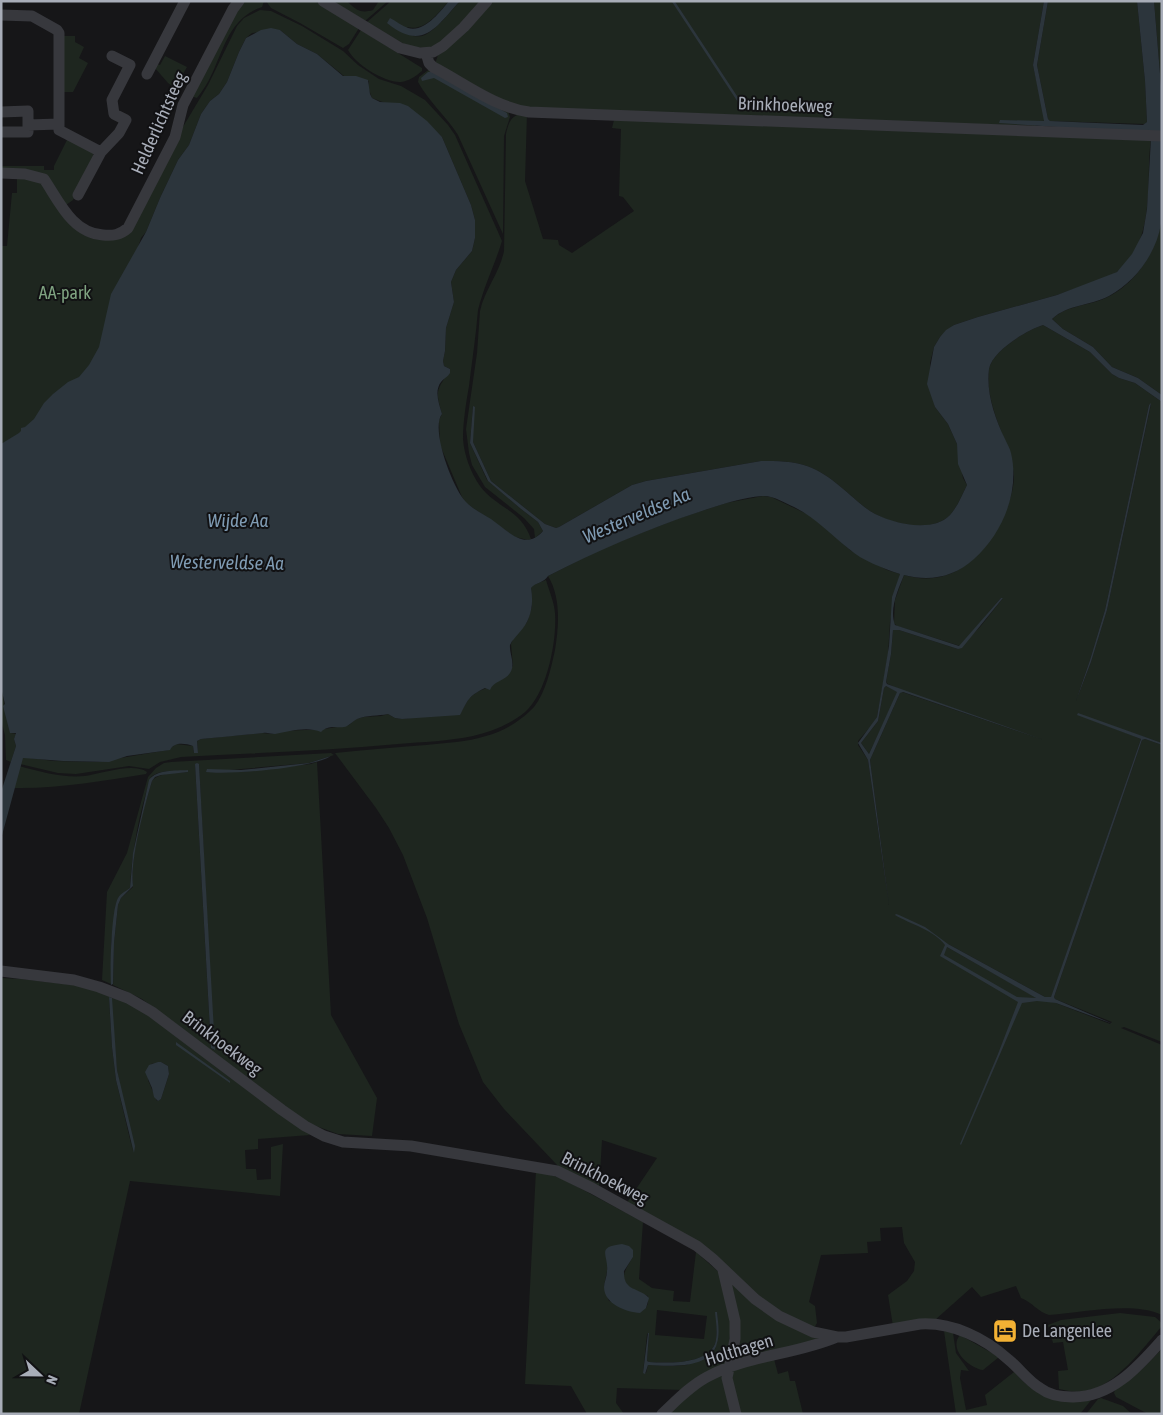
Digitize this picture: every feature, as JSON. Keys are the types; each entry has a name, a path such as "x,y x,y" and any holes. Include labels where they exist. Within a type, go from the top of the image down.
{"street":[{"path":"147,74 185,1"},
{"name":"Helderlichtsteeg","path":"1,173 25,174 44,179 64,209 87,232 115,235 124,232 128,228 176,137 184,105 233,9 239,1"},
{"path":"323,1 400,48 412,52 426,53 438,50 448,42 487,1"},
{"path":"1,15 32,16 57,30 59,33 59,130 101,152"},
{"name":"Brinkhoekweg","path":"426,53 433,67 499,104 530,112 885,127 1162,136"},
{"path":"78,195 101,152 119,133 126,120 114,114 112,100 130,65 112,56"},
{"path":"1,112 28,111 28,132 1,132"},
{"path":"28,125 59,124"},
{"name":"Brinkhoekweg","path":"1,971 74,980 99,987 140,1004 282,1110 324,1136 343,1142 411,1146 514,1162 557,1171 592,1188 697,1246 755,1299 779,1316 812,1332 837,1337 856,1337 920,1324 931,1323 949,1327 966,1332 988,1344 1010,1360 1040,1389 1056,1396 1074,1397 1096,1395 1111,1387 1136,1368 1162,1340"},
{"path":"722,1269 735,1321 735,1339 727,1378 736,1414"},
{"name":"Holthagen","path":"662,1414 697,1383 728,1368 791,1352 837,1337"}],"green space":[{"path":"242,1 264,1 262,7 248,14 238,23 230,34 206,86 197,98 191,96"},
{"path":"266,1 315,1 359,28 349,44 343,48 271,8"},
{"path":"333,1 347,1 355,8 365,11 373,10 379,1 388,1 365,21"},
{"path":"391,1 449,1 436,16 425,24 414,28 407,27 413,36 419,36 425,35 435,28 460,1 484,1 441,44 427,48 409,47 367,22"},
{"path":"490,1 1044,1 1033,65 1045,120 1035,126 515,107 436,64 438,55"},
{"path":"1048,1 1137,1 1145,81 1147,122 1145,124 1050,121 1048,119 1037,65"},
{"path":"1154,1 1162,1 1162,98"},
{"name":"AA-park","path":"260,10 271,11 302,26 343,51 358,65 379,79 401,86 425,100 455,135 502,241 478,310 464,419 463,439 465,451 468,464 480,486 521,521 531,539 515,537 466,503 440,445 439,420 442,414 438,390 450,369 444,366 443,361 446,328 454,302 451,282 456,270 472,251 475,238 475,220 471,205 442,137 385,103 372,98 368,87 369,81 344,76 317,54 297,44 280,30 252,33 246,38 227,82 201,114 189,145 178,160 146,232 141,238 101,364 1,455 1,246 7,246 12,193 17,193 17,176 39,179 79,230 117,237 208,85 237,26 244,18"},
{"path":"361,30 422,68 422,71 407,81 401,82 387,79 371,72 357,61 348,50"},
{"path":"62,36 75,36 75,42 84,47 79,58 88,63 73,92 62,92"},
{"path":"165,56 187,67 175,88 155,68 155,63 160,65"},
{"path":"431,68 508,111 510,117 504,136 503,234 458,135 418,82 419,77"},
{"path":"527,113 525,181 543,239 558,240 559,245 572,253 634,211 623,197 619,196 621,129 612,128 614,120 1151,138 1147,211 1144,227 1133,254 1124,266 1111,276 1057,295 954,325 940,337 934,347 930,363 935,407 948,424 957,444 963,478 967,485 953,512 942,521 922,526 888,520 870,511 832,480 816,470 796,463 761,461 632,485 556,528 545,524 491,481 473,442 473,406 470,443 487,480 538,522 543,531 535,538 534,529 524,518 485,487 472,465 466,429 477,353 480,311 504,251 506,134 508,125 515,116"},
{"path":"68,138 93,153 94,159 73,200 66,205 51,186 1,171 1,166 44,166 44,170 54,170 54,166"},
{"path":"1162,215 1162,395 1138,378 1112,367 1093,347 1063,329 1052,319 1068,309 1098,301 1123,288 1142,267 1149,255 1160,229"},
{"path":"1043,325 1090,352 1112,374 1135,383 1162,402 1162,743 1077,714 1141,739 1051,998 1045,997 948,944 947,947 1037,998 1056,1003 1110,1024 1112,1022 1054,997 1142,740 1145,739 1162,745 1162,1042 1124,1027 1121,1028 1162,1045 1162,1315 1150,1311 1122,1308 1049,1315 1021,1298 1016,1286 981,1297 972,1287 935,1320 893,1326 888,1295 907,1281 914,1271 915,1262 904,1243 902,1227 880,1228 881,1241 867,1242 868,1253 821,1255 809,1302 815,1306 817,1323 814,1328 779,1310 751,1290 725,1265 626,1204 657,1158 602,1140 599,1190 558,1166 504,1109 483,1082 459,1024 427,918 403,855 376,808 335,753 464,741 499,732 512,725 529,712 538,701 545,687 552,664 558,612 555,593 548,576 605,547 677,519 726,503 763,496 771,497 809,515 850,550 887,570 900,574 890,622 888,655 877,717 858,741 858,745 868,760 889,905 870,760 900,693 902,692 1044,740 901,690 886,682 893,630 899,630 958,649 980,627 1003,598 960,646 897,626 894,623 895,600 904,575 922,578 938,577 953,573 966,565 988,542 1005,512 1010,499 1014,474 989,392 989,369 996,355 1003,348","holes":["1151,404 1107,610 1091,662 1076,701 1105,610 1149,405"]},
{"path":"546,580 554,604 555,625 552,652 545,680 533,703 525,712 507,724 487,732 473,736 436,741 317,750 181,757 160,762 149,769 129,766 76,774 58,773 20,764 24,757 53,761 97,762 168,750 176,744 193,746 194,753 198,753 197,741 201,739 262,733 272,734 282,731 318,730 349,725 356,719 364,717 388,714 402,719 461,712 469,698 491,686 513,666 511,644 527,622 532,607 531,588 533,585"},
{"path":"886,686 898,692 869,754 861,743 878,721 884,688"},
{"path":"1,688 11,733 16,734 14,739 16,746 11,762 6,760 5,735 1,720"},
{"path":"331,753 334,755 309,763 207,772 241,772 317,762 331,1015 377,1098 372,1136 338,1134 308,1123 142,999 113,985 114,943 118,905 121,898 133,887 135,847 152,781 164,774 188,772 164,772 151,777 137,832 132,860 130,888 119,897 116,904 111,943 111,984 102,980 107,892 127,853 148,777 156,768 164,763","holes":["195,764 199,764 214,1050 211,1048"]},
{"path":"19,766 68,776 85,776 125,768 141,769 147,772 146,774 80,784 13,788"},
{"path":"1,978 91,987 140,1007 310,1135 258,1139 258,1149 245,1150 246,1169 256,1169 257,1180 271,1179 271,1147 283,1144 280,1196 130,1181 79,1414 1,1414","holes":["110,997 117,1070 133,1152 116,1080 112,1047","161,1062 168,1066 169,1074 161,1099 157,1101 148,1080 151,1064"]},
{"path":"536,1170 563,1179 643,1222 639,1279 652,1288 674,1291 673,1301 690,1302 696,1252 721,1274 732,1319 726,1364 684,1390 617,1388 616,1403 624,1414 587,1414 571,1386 525,1384","holes":["633,1257 625,1272 624,1280 630,1288 648,1296 646,1308 609,1301 604,1286 608,1266","657,1310 707,1316 704,1339 655,1335","717,1312 718,1331 715,1349 705,1355 710,1351 716,1340","649,1333 647,1361 675,1362 702,1356 687,1365 648,1365 646,1373 643,1373 647,1334"]},
{"path":"730,1279 755,1304 825,1337 733,1364"},
{"path":"1120,1313 1155,1317 1162,1323 1162,1326 1138,1355 1108,1382 1083,1392 1059,1389 1058,1371 1068,1370 1063,1342 1053,1343 1048,1325 1061,1320"},
{"path":"944,1331 953,1333 956,1353 969,1371 961,1370 960,1378 966,1410 987,1405 985,1395 1014,1372 1026,1384 1092,1399 1080,1414 956,1414"},
{"path":"960,1335 999,1357 983,1370 972,1366 958,1352 957,1340"},
{"path":"1162,1349 1162,1414 1148,1414 1116,1397 1114,1393 1115,1390 1142,1369"},
{"path":"774,1359 778,1374 788,1371 790,1381 795,1381 803,1414 739,1414 730,1376 734,1368"},
{"path":"723,1373 733,1414 665,1414 688,1393"},
{"path":"1101,1398 1123,1406 1132,1414 1086,1414 1098,1399"}],"water":[{"path":"449,1 460,1 436,27 420,36 399,31 387,23 390,18 408,28 414,29 426,25"},
{"path":"1044,1 1048,1 1037,65 1048,119 1050,121 1143,125 1147,122 1137,1 1154,1 1162,98 1161,134 999,123 1000,120 1044,121 1033,65"},
{"name":"Wijde Aa","path":"271,28 280,30 297,44 317,54 343,76 356,76 368,80 372,98 380,102 400,103 408,106 427,121 442,137 471,205 475,220 475,238 472,251 456,270 451,282 454,302 446,328 443,361 444,366 450,369 450,373 441,382 437,393 442,414 439,422 441,445 455,485 466,502 516,537 530,540 543,531 538,522 488,481 470,443 473,406 475,407 473,442 491,481 545,524 556,528 632,485 761,461 796,463 816,470 832,480 870,511 899,523 922,525 942,521 953,512 967,485 958,464 957,444 948,424 935,407 927,384 934,347 946,330 954,325 1057,295 1117,272 1132,254 1143,233 1147,209 1151,138 1161,139 1162,219 1154,246 1143,266 1127,283 1109,296 1065,310 1052,319 1063,329 1093,347 1112,367 1138,378 1162,395 1162,402 1135,383 1112,374 1090,352 1043,325 1028,331 1011,342 996,355 989,369 988,378 992,405 1011,451 1013,467 1011,496 1001,524 984,549 966,565 950,574 932,578 904,575 897,593 893,613 895,625 959,646 1003,598 962,648 958,649 899,630 893,630 887,684 1044,740 903,692 900,693 870,760 889,905 868,760 858,743 877,717 889,646 892,597 900,574 860,557 802,511 766,496 730,502 660,526 585,558 548,576 533,586 531,588 532,606 529,618 510,645 512,670 490,690 485,688 472,696 460,715 402,719 388,714 369,716 357,719 344,727 331,727 321,732 304,729 275,734 264,733 201,739 197,741 198,753 194,753 193,746 180,744 172,747 170,750 127,756 109,762 23,758 1,839 1,792 16,746 14,739 16,733 10,733 3,706 5,704 1,688 1,444 19,433 21,428 34,419 44,403 53,394 68,382 79,377 89,365 99,347 111,294 146,232 178,160 189,145 201,114 227,82 246,38 261,30","holes":["886,686 897,692 869,754 861,743 878,721 884,688"]},
{"path":"428,72 433,72 507,113 508,117 505,118 434,78 422,81 421,78"},
{"path":"1151,403 1107,610 1091,662 1076,701 1105,610 1149,405"},
{"path":"1078,713 1162,743 1162,745 1145,739 1142,740 1054,997 1113,1024 1056,1003 1037,1001 1022,1003 961,1145 1018,1002 940,956 945,945 935,935 895,915 925,927 948,944 1045,997 1051,997 1141,739 1077,715","holes":["947,947 1036,998 1017,997 944,955"]},
{"path":"331,756 307,764 270,770 206,772 207,769 241,770 309,763"},
{"path":"195,764 199,764 215,1050 211,1048"},
{"path":"188,770 188,772 161,775 155,777 152,781 136,848 133,886 121,898 118,905 114,943 113,984 111,985 114,915 119,896 130,888 133,853 149,780 152,776 161,772"},
{"path":"109,997 112,998 117,1070 135,1146 134,1153 116,1080"},
{"path":"176,1042 230,1081 230,1083 176,1045"},
{"path":"158,1062 168,1066 169,1074 161,1099 158,1101 154,1097 145,1072 149,1065"},
{"path":"622,1244 629,1246 633,1250 633,1257 624,1271 626,1283 649,1298 646,1308 640,1313 622,1309 612,1302 605,1293 604,1285 607,1275 606,1250 614,1245"},
{"path":"715,1312 717,1312 718,1320 718,1339 713,1352 706,1358 698,1362 677,1366 648,1365 645,1374 643,1373 648,1333 647,1361 675,1362 695,1359 710,1351 715,1344 717,1332"}],"waterway":[{"path":"673,1 742,106"}],"place":[{"name":"De Langenlee","path":"1005,1331"}],"water label":[{"name":"Westerveldse Aa","path":"636,515"},
{"name":"Westerveldse Aa","path":"227,562"}]}
